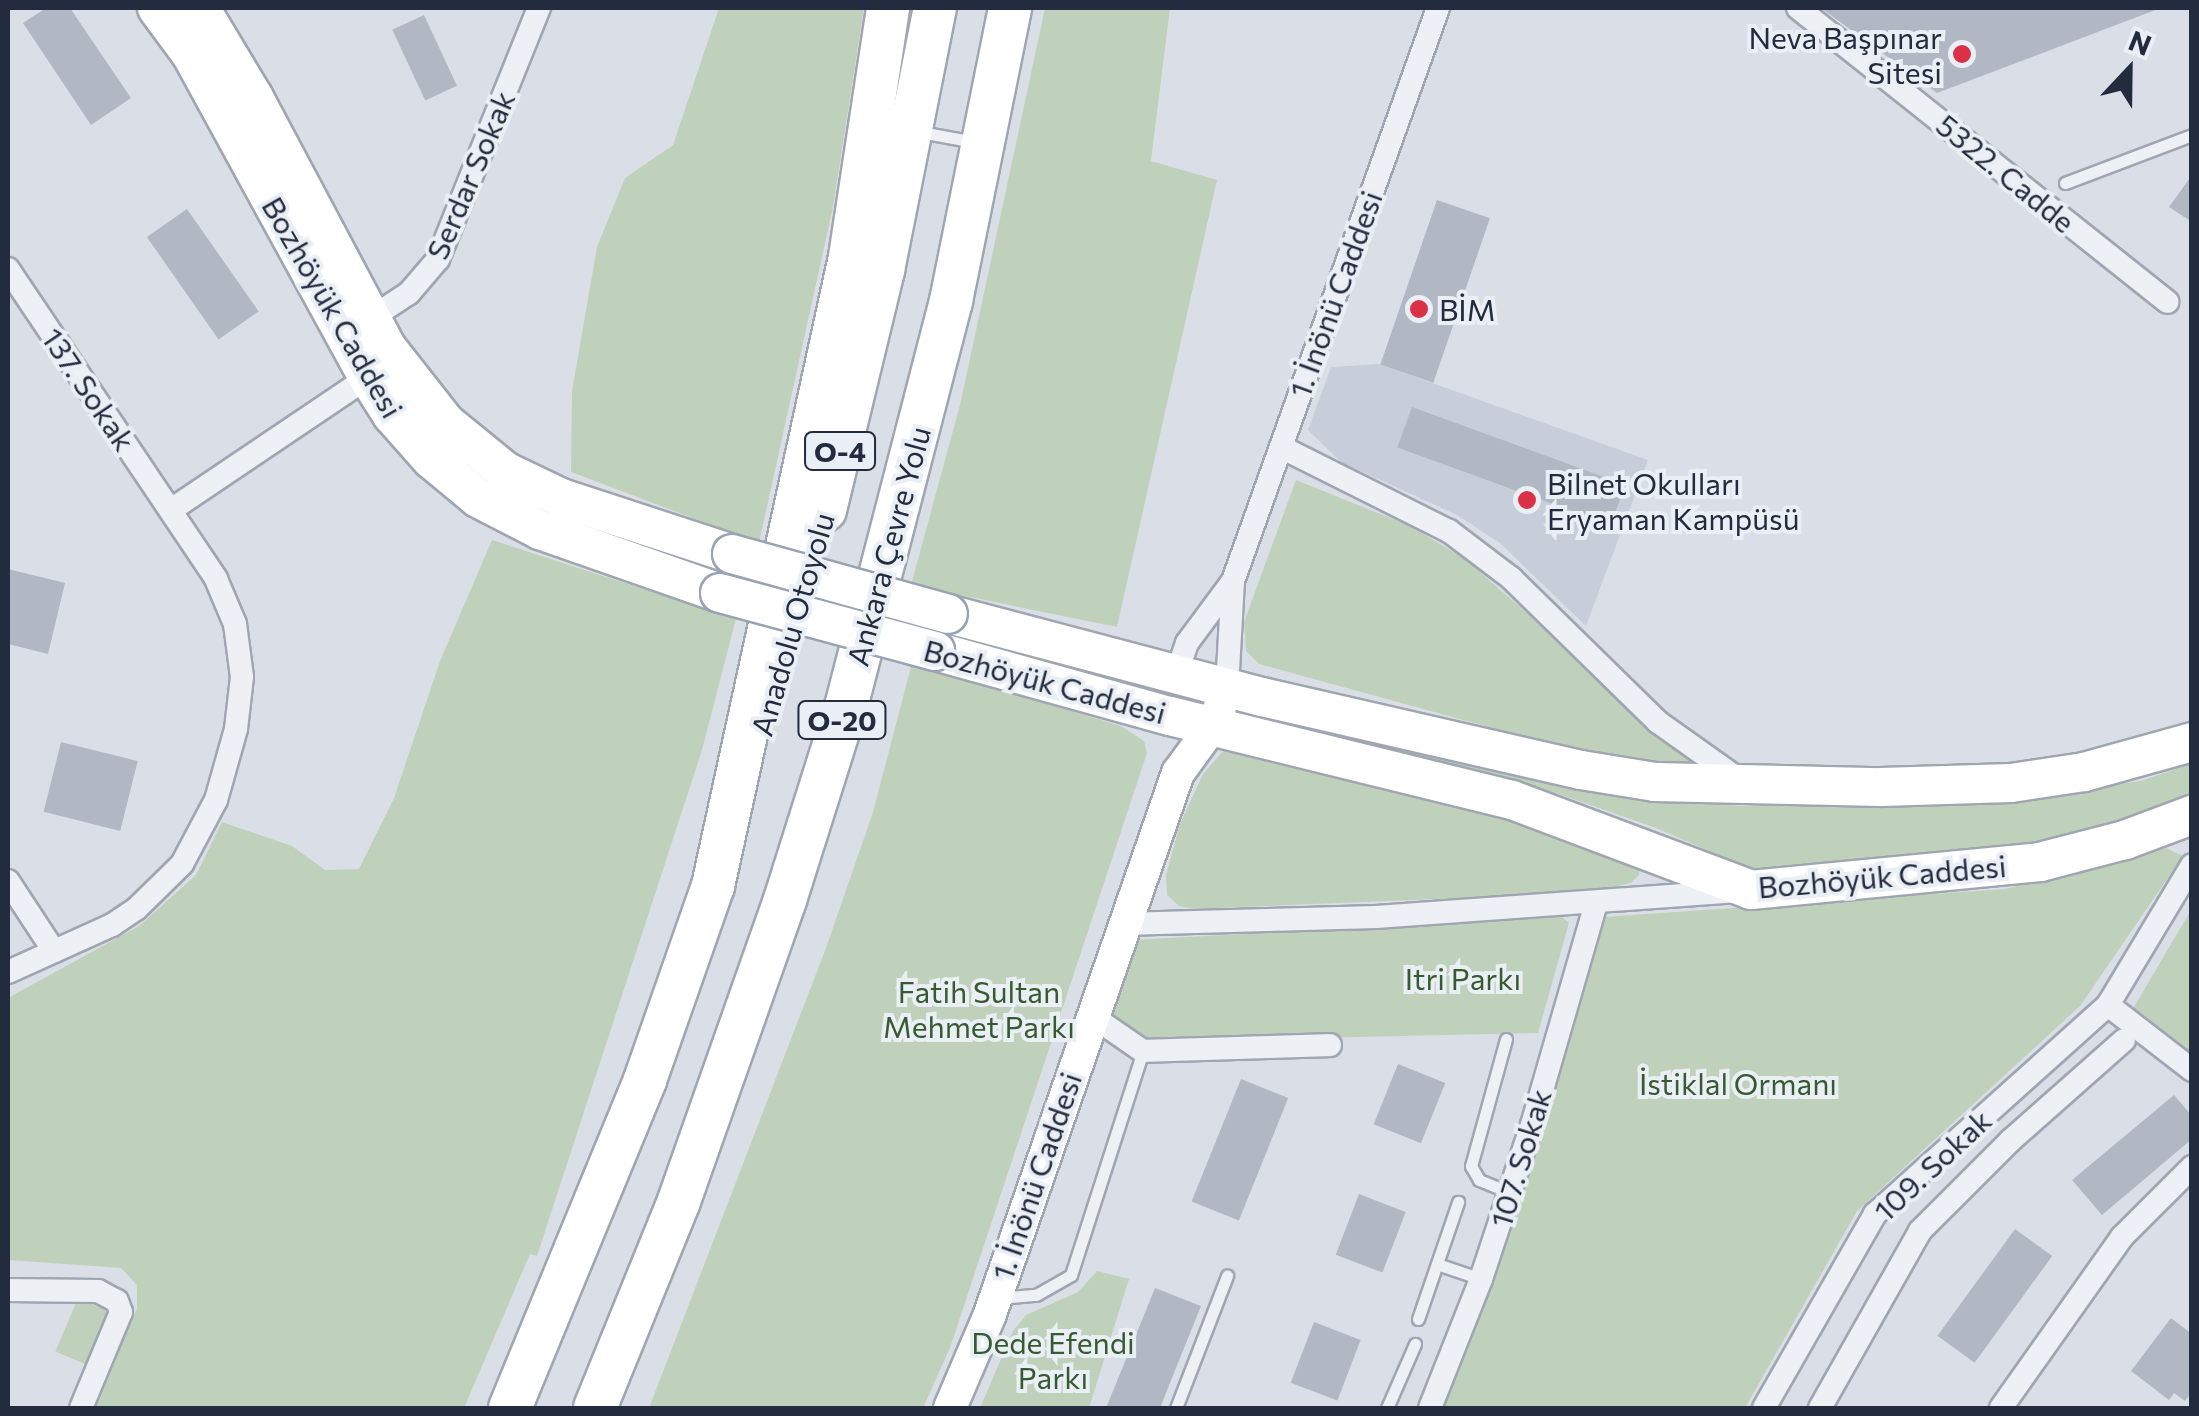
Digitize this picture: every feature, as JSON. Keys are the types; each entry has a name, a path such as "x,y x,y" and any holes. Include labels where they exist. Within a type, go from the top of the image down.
{"highway":[{"name":"O-20","path":"510,1408 645,1080 713,886 850,257 888,8"},
{"name":"Anadolu Otoyolu","path":"713,886 780,673 833,481 913,130 935,8"},
{"name":"Ankara Çevre Yolu","path":"595,1408 678,1200 785,900 846,706 951,301 1010,8"},
{"path":"626,1408 678,1200"}],"main road":[{"name":"Bozhöyük Caddesi","path":"157,8 191,54 368,377 412,438 478,498 540,530 720,594 1170,716 1512,800 1752,890 2040,862 2125,840 2192,815"},
{"name":"Bozhöyük Caddesi","path":"200,8 246,83 386,348 428,405 471,447 505,470 562,498 732,554 1176,676 1581,770 1655,782 1748,786 2011,784 2084,772 2192,742"}],"street":[{"name":"Serdar Sokak","path":"371,318 417,285 438,258 540,8"},
{"name":"1. İnönü Caddesi","path":"1232,582 1438,8"},
{"name":"5322. Cadde","path":"1798,8 2167,302"},
{"name":"137. Sokak","path":"8,269 216,580 238,637 240,701 227,766 195,844 160,889 112,924 8,972"},
{"path":"172,510 368,377"},
{"path":"1280,447 1449,530 1511,578 1658,722 1748,786"},
{"path":"1176,676 1187,643 1232,582"},
{"path":"1227,688 1232,582"},
{"name":"1. İnönü Caddesi","path":"1176,676 1170,716 1178,772"},
{"name":"1. İnönü Caddesi","path":"950,1408 995,1298 1178,772 1212,725 1227,688"},
{"path":"1668,898 1681,888 1682,874 1676,861"},
{"name":"109. Sokak","path":"1764,1408 1875,1214 2108,1005 2192,865"},
{"path":"8,881 54,951"},
{"path":"1123,924 1376,917 1752,890"},
{"name":"107. Sokak","path":"1430,1408 1481,1279 1510,1192 1596,903"},
{"path":"2108,1005 2192,1070"},
{"path":"1092,1016 1143,1051 1330,1045"},
{"path":"1820,1408 1920,1231 2010,1141 2124,1040"},
{"path":"1987,1114 2010,1141"},
{"path":"2001,1408 2122,1238 2192,1167"},
{"path":"8,1290 110,1294 121,1312 81,1408"}],"lane":[{"path":"913,130 984,143"},
{"path":"2065,183 2192,135"},
{"path":"1506,1039 1471,1166 1478,1180 1510,1192"},
{"path":"995,1298 1036,1295 1071,1274 1143,1051"},
{"path":"1418,1319 1458,1202"},
{"path":"1437,1264 1481,1279"},
{"path":"1176,1408 1227,1276"},
{"path":"1387,1408 1415,1344"}],"shaded area":[{"name":"Bilnet Okulları Eryaman Kampüsü","path":"1379,364 1648,460 1586,626 1500,543 1457,515 1341,462 1308,430 1331,367"}],"green space":[{"path":"719,8 864,8 833,207 759,543 571,472 572,391 597,247 625,178 673,145"},
{"path":"1045,8 1170,8 1151,161 1217,180 1117,627 911,585 960,405"},
{"path":"1296,480 1410,526 1465,559 1708,771 1580,752 1259,664 1246,651 1244,622"},
{"path":"492,540 736,619 702,750 537,1256 530,1254 464,1408 96,1408 137,1308 137,1285 121,1268 8,1260 8,998 139,926 196,875 222,822 292,846 325,870 359,869 394,798 440,661"},
{"name":"Fatih Sultan Mehmet Parkı","path":"912,663 1121,726 1144,741 1147,753 950,1348 923,1408 649,1408 826,948 873,812"},
{"path":"1236,696 1574,789 1645,802 1749,806 2018,799 2140,781 2191,764 2191,801 2031,849 1758,872 1656,828 1559,794 1308,728 1232,715"},
{"path":"1232,748 1524,812 1640,864 1639,875 1631,883 1585,893 1193,909 1179,906 1167,895 1166,875 1180,824 1203,774 1222,752"},
{"name":"İstiklal Ormanı","path":"2166,848 2183,856 2080,1006 1857,1211 1745,1408 1435,1408 1521,1195 1603,917 2005,889"},
{"path":"2191,910 2191,1067 2128,1017"},
{"name":"Itri Parkı","path":"1562,917 1569,923 1538,1033 1136,1042 1107,1011 1130,940"},
{"name":"Dede Efendi Parkı","path":"1097,1271 1129,1279 1089,1408 980,1408 1013,1331 1026,1315 1078,1292"},
{"path":"78,1298 113,1313 90,1366 55,1351"}],"building":[{"path":"46,8 70,8 131,98 91,125 23,23"},
{"name":"Neva Başpınar Sitesi","path":"1821,8 2158,8 2158,9 1937,93"},
{"path":"424,15 457,86 425,100 392,30"},
{"path":"2192,175 2192,222 2169,207"},
{"path":"1437,200 1490,218 1433,383 1380,365"},
{"path":"187,209 259,311 219,339 147,237"},
{"path":"1412,407 1625,485 1611,525 1397,447"},
{"path":"8,569 65,583 48,654 8,644"},
{"path":"61,742 138,761 120,831 44,812"},
{"path":"1398,1064 1445,1083 1421,1143 1374,1124"},
{"path":"1241,1079 1288,1098 1239,1220 1192,1201"},
{"path":"2174,1095 2192,1116 2192,1139 2102,1215 2072,1180"},
{"path":"1359,1194 1406,1212 1382,1273 1336,1255"},
{"path":"2015,1229 2052,1256 1975,1363 1937,1336"},
{"path":"1155,1288 1201,1306 1160,1408 1106,1408"},
{"path":"2171,1318 2192,1334 2192,1392 2185,1401 2174,1393 2169,1400 2131,1371"},
{"path":"1314,1322 1361,1340 1337,1401 1291,1383"}],"place":[{"name":"Neva Başpınar Sitesi","path":"1962,54"},
{"name":"BİM","path":"1419,309"},
{"name":"Bilnet Okulları Eryaman Kampüsü","path":"1527,500"}]}
